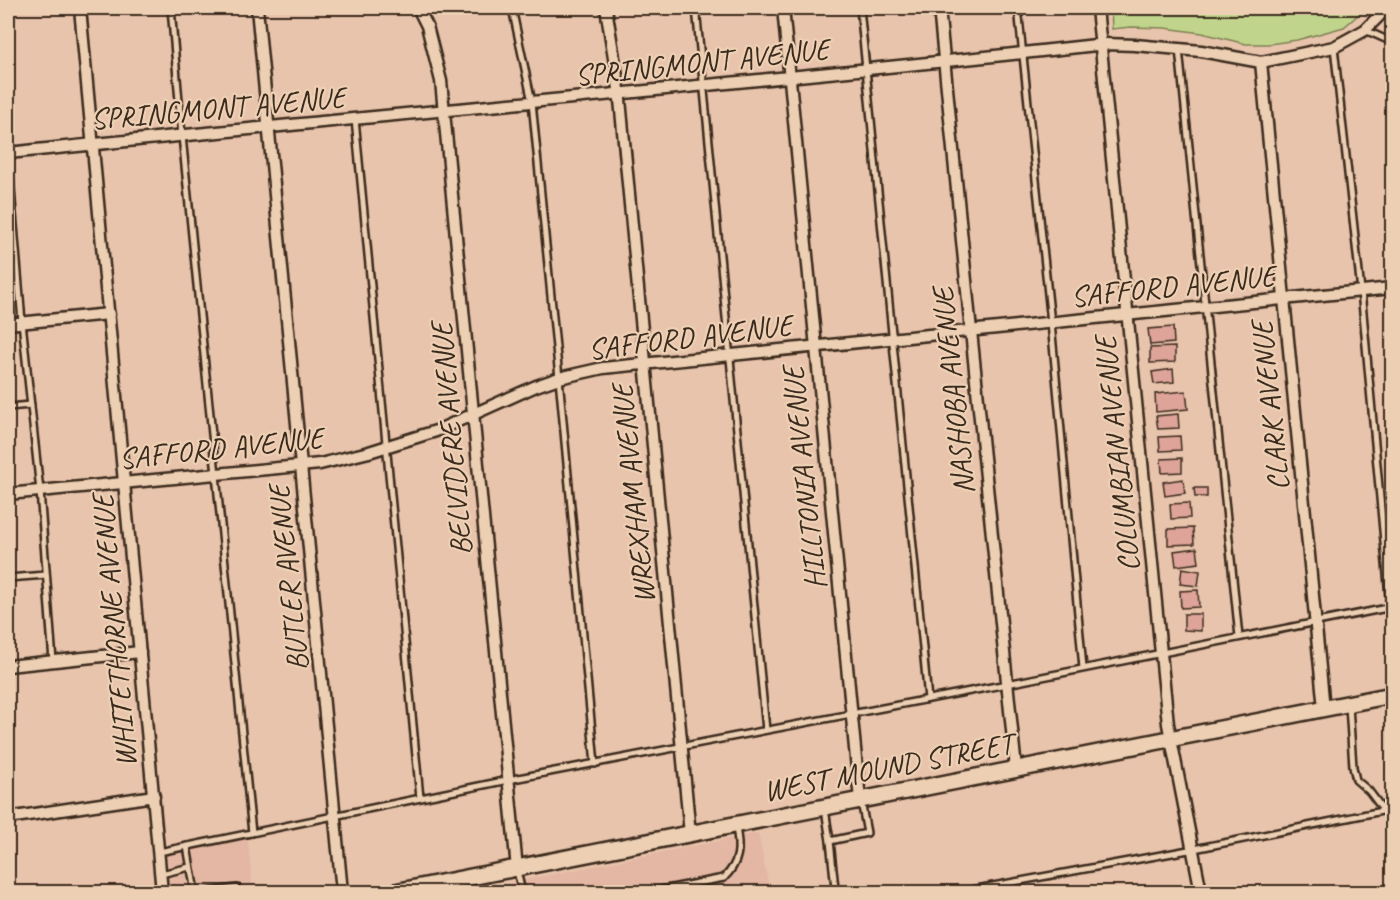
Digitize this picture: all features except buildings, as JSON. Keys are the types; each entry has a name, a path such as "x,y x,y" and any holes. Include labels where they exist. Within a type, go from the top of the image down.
{"street":[{"name":"WHITETHORNE AVENUE","path":"80,8 162,892"},
{"name":"BUTLER AVENUE","path":"257,8 342,892"},
{"name":"BELVIDERE AVENUE","path":"418,8 427,26 441,81 517,869"},
{"name":"WREXHAM AVENUE","path":"606,8 619,94 690,834"},
{"name":"HILLTONIA AVENUE","path":"783,8 861,800"},
{"name":"NASHOBA AVENUE","path":"939,8 1016,769"},
{"name":"COLUMBIAN AVENUE","path":"1097,8 1170,738 1202,892"},
{"name":"SPRINGMONT AVENUE","path":"8,152 789,78 1100,45 1135,45 1201,51 1261,62 1334,47 1365,30 1385,8"},
{"name":"CLARK AVENUE","path":"1261,62 1324,709"},
{"name":"SAFFORD AVENUE","path":"8,494 320,464 436,431 536,386 603,368 1392,288"},
{"path":"8,324 109,314"},
{"path":"8,666 140,652"},
{"name":"WEST MOUND STREET","path":"395,892 1392,695"},
{"path":"8,818 154,796"}],"lane":[{"path":"171,8 252,833"},
{"path":"512,8 532,102 595,764"},
{"path":"696,8 766,730"},
{"path":"860,8 928,699"},
{"path":"1018,8 1051,323 1083,668"},
{"path":"1365,30 1392,42"},
{"path":"159,852 508,780 1391,607 1334,47"},
{"path":"1179,49 1239,637"},
{"path":"355,119 420,798"},
{"path":"8,152 22,322 40,491 53,661"},
{"path":"8,236 15,235"},
{"path":"8,407 31,405"},
{"path":"8,578 46,574"},
{"path":"1349,704 1356,780 1369,791 1384,811"},
{"path":"830,841 867,833 861,800"},
{"path":"825,807 837,892"},
{"path":"960,892 1392,810"},
{"path":"650,892 724,878 731,871 738,856 739,843 736,825"},
{"path":"187,846 195,892"},
{"path":"161,874 190,867"},
{"path":"517,869 522,892"},
{"path":"207,892 237,888 238,892"}],"shaded area":[{"path":"247,830 253,892 166,892 161,847"},
{"path":"758,833 770,892 480,892 479,889"}],"green space":[{"path":"1111,8 1366,8 1344,27 1297,40 1246,44 1202,33 1165,28 1112,29"}]}
